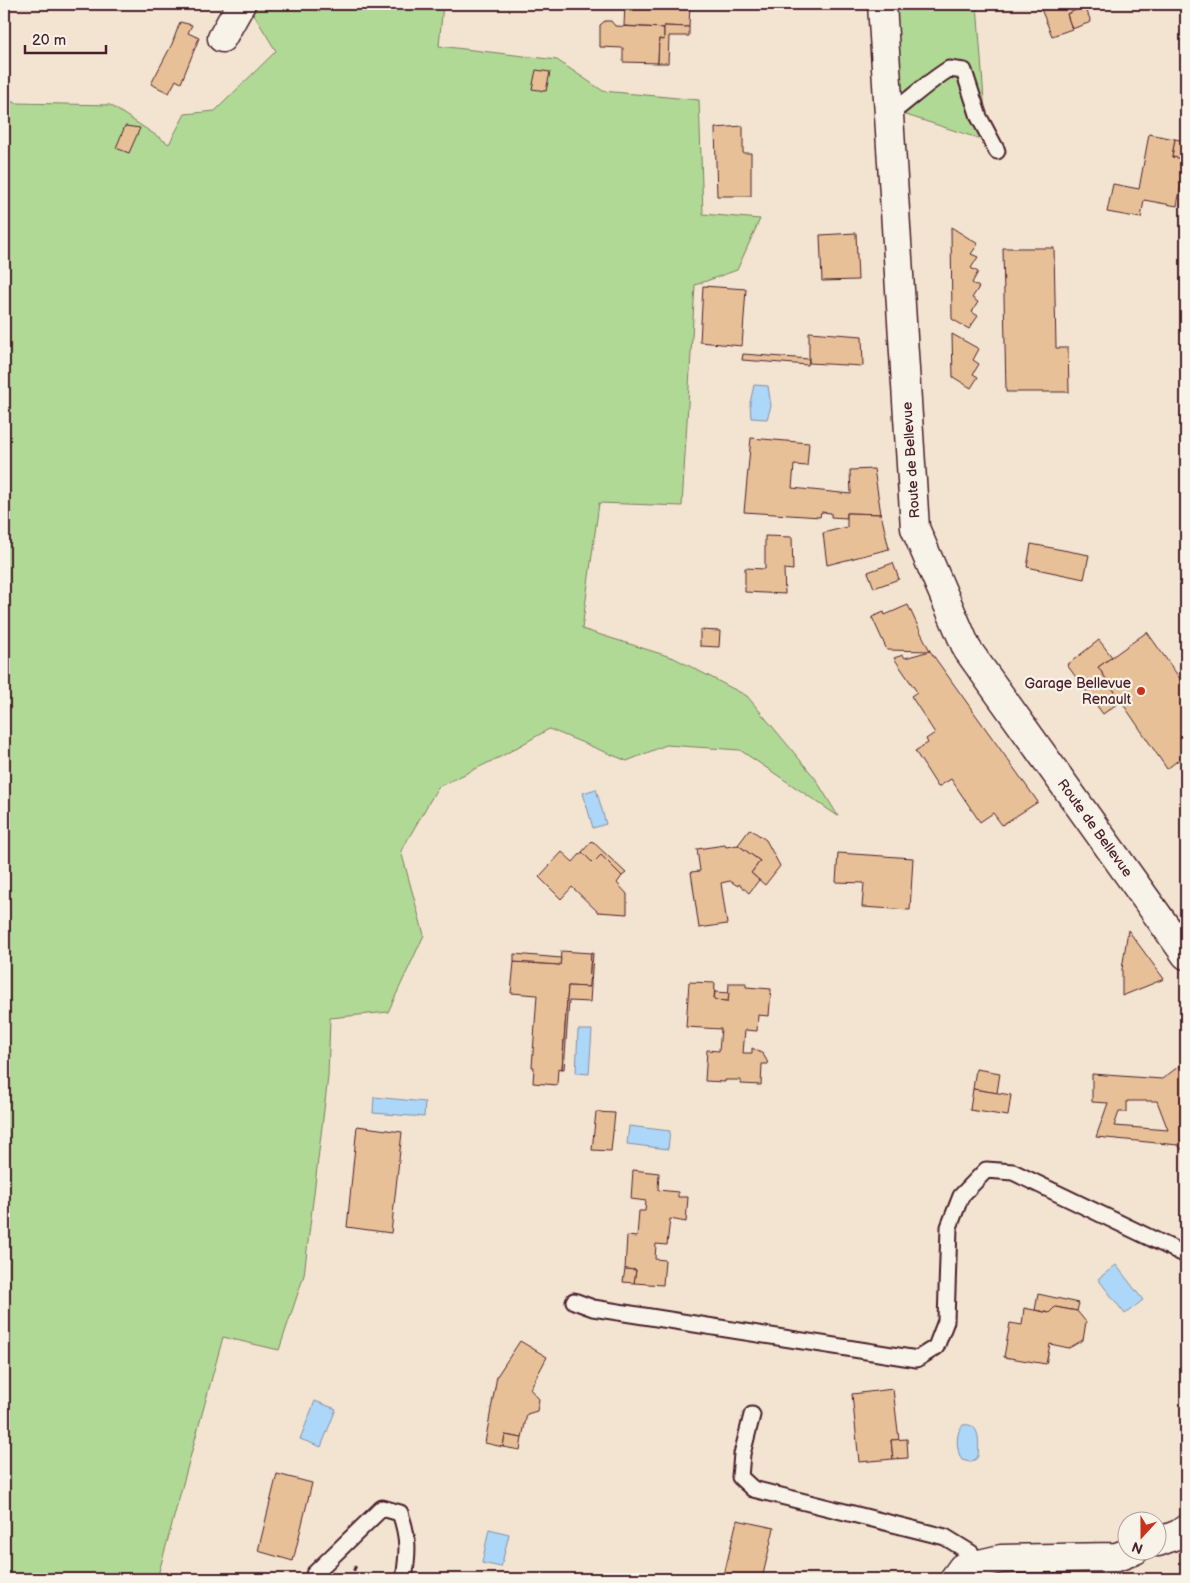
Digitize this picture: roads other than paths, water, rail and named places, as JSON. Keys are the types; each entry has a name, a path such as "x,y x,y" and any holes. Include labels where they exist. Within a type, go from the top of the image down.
{"main road":[{"path":"222,38 241,4"},
{"name":"Route de Bellevue","path":"882,4 915,528 967,648 1186,956"},
{"path":"1168,1538 1186,1529"},
{"path":"954,1579 962,1568 1001,1558 1118,1557"}],"lane":[{"path":"889,114 910,99 932,79 949,69 964,71 979,117 997,151"},
{"path":"574,1301 593,1308 917,1359 936,1347 946,1321 949,1227 961,1196 986,1170 1013,1172 1186,1255"},
{"path":"752,1415 742,1454 740,1477 753,1489 945,1537 971,1553 980,1564"},
{"path":"314,1574 382,1508 400,1513 406,1530 408,1550 404,1579"}],"water":[{"path":"754,385 768,386 771,406 767,419 751,418 750,403"},
{"path":"596,789 606,824 593,828 583,793"},
{"path":"578,1030 592,1030 589,1074 576,1073"},
{"path":"374,1097 425,1102 424,1117 373,1113"},
{"path":"629,1126 670,1131 668,1149 627,1144"},
{"path":"1116,1265 1143,1300 1125,1314 1098,1279"},
{"path":"315,1401 336,1409 321,1447 300,1439"},
{"path":"963,1425 973,1427 978,1435 978,1456 970,1462 962,1460 958,1447 959,1432"},
{"path":"489,1529 509,1534 501,1567 482,1563"}],"place":[{"name":"Garage Bellevue Renault","path":"1141,691"}]}
